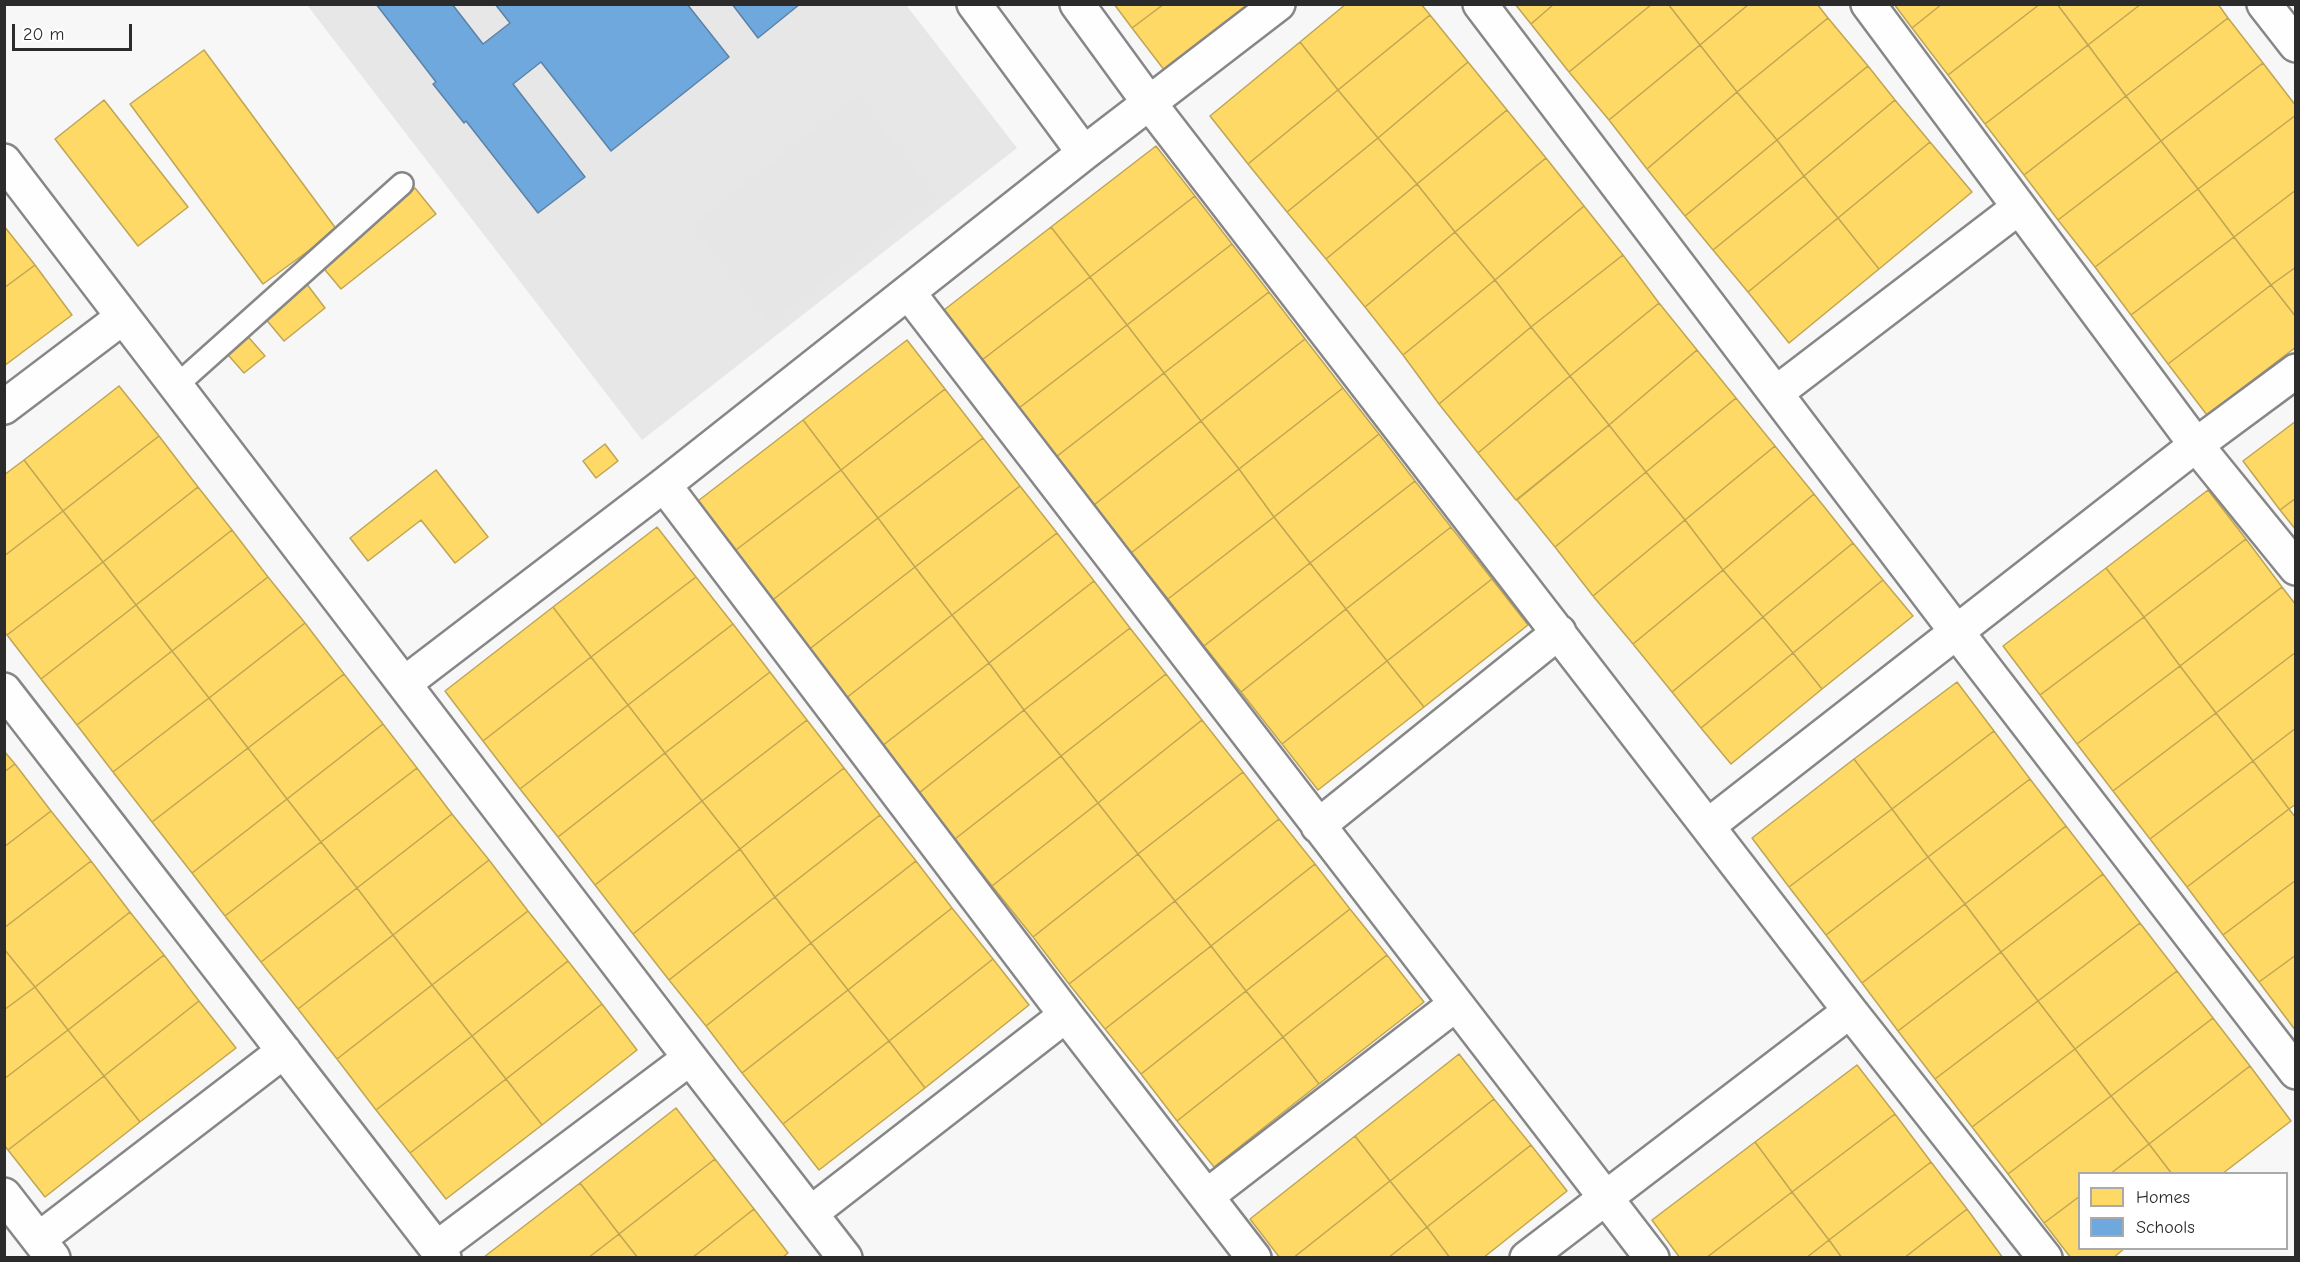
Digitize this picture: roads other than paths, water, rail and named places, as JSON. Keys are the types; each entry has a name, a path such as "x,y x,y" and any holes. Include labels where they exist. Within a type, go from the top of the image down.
{"street":[{"path":"974,4 1083,153"},
{"path":"1077,4 1150,104 1709,825 1850,1011 2045,1257"},
{"path":"405,683 664,485 1083,153 1278,4"},
{"path":"1480,4 1956,631 2295,1072"},
{"path":"1868,4 2196,445 2295,568"},
{"path":"2277,9 2295,45"},
{"path":"4,161 690,1058 845,1257"},
{"path":"1776,393 2018,208"},
{"path":"908,292 1652,1257"},
{"path":"4,407 123,317"},
{"path":"1709,825 2196,445 2295,371"},
{"path":"664,485 1066,1015 1254,1257"},
{"path":"1318,826 1559,632"},
{"path":"4,690 440,1253 690,1058"},
{"path":"1207,1196 1456,1004"},
{"path":"1527,1257 1850,1011"},
{"path":"811,1213 1066,1015"},
{"path":"4,1195 46,1248 284,1051"}],"lane":[{"path":"176,386 402,184"}]}
